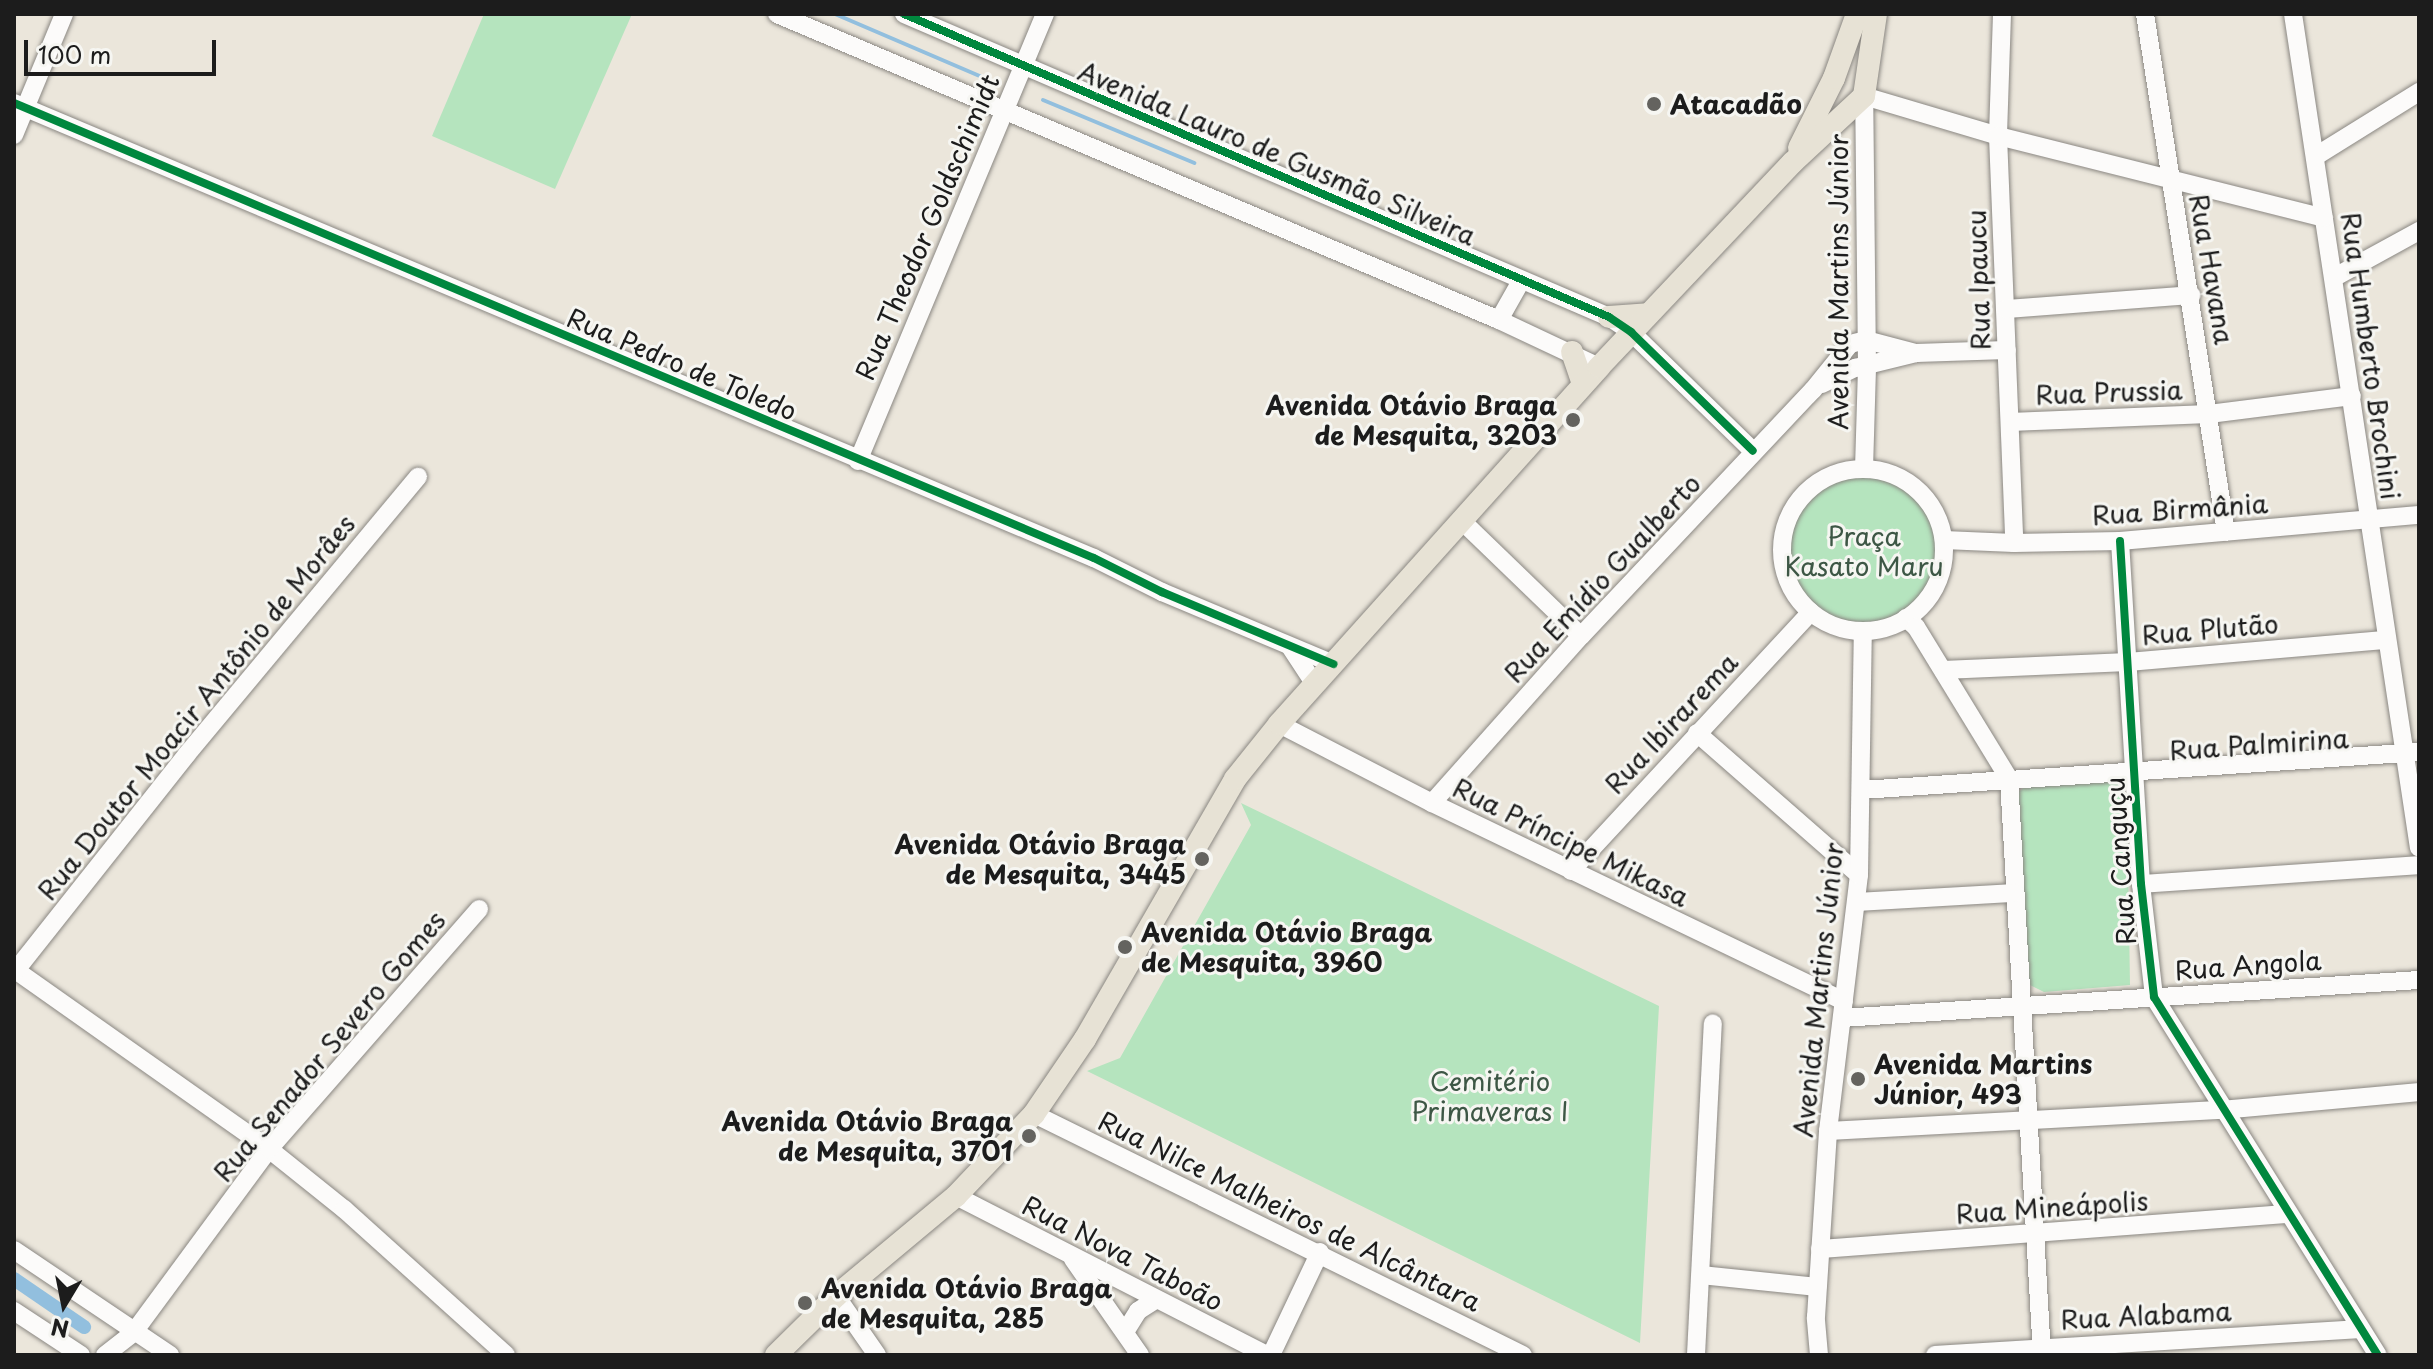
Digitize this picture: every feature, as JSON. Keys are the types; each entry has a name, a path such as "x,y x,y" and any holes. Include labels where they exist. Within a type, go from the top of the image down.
{"main road":[{"path":"1833,14 1858,22"},
{"path":"776,1355 836,1296 956,1196 1034,1114 1093,1026 1214,812 1279,724 1631,332 1792,163 1864,96 1876,14"},
{"path":"1858,22 1859,71 1864,96"},
{"path":"1792,163 1858,22"},
{"path":"1609,317 1648,314"},
{"path":"1572,352 1583,384"}],"street":[{"path":"14,135 20,105 64,14"},
{"path":"777,14 1499,320 1599,367"},
{"name":"Avenida Lauro de Gusmão Silveira","path":"904,14 1609,317 1631,332 1753,451"},
{"name":"Rua Theodor Goldschimidt","path":"858,461 1045,14"},
{"name":"Rua Ipaucu","path":"2002,14 1998,136 2014,543"},
{"name":"Rua Havana","path":"2145,14 2226,532"},
{"name":"Rua Humberto Brochini","path":"2293,14 2335,277 2387,640 2412,753 2419,848"},
{"path":"2316,156 2419,92"},
{"path":"1864,96 1998,136 2324,218"},
{"name":"Avenida Martins Júnior","path":"1864,96 1867,366 1864,469"},
{"name":"Rua Pedro de Toledo","path":"20,105 1094,558 1291,648 1316,654 1333,664"},
{"path":"2335,277 2419,231"},
{"path":"1499,320 1521,281"},
{"path":"2006,309 2191,295"},
{"name":"Rua Emídio Gualberto","path":"1432,803 1581,636 1813,390 1850,344 1866,340 1916,353"},
{"name":"Rua Emídio Gualberto","path":"1813,390 1840,374 1916,353 2007,350"},
{"name":"Rua Prussia","path":"2010,422 2209,414 2352,396"},
{"path":"1864,469 1888,473 1910,484 1931,506 1944,540 1939,579 1921,606 1890,626 1863,631 1839,627 1811,612 1796,595 1785,572 1781,552 1784,528 1795,505 1808,490 1835,474 1864,469"},
{"name":"Rua Doutor Moacir Antônio de Morâes","path":"15,970 187,754 418,477"},
{"name":"Rua Birmânia","path":"1944,540 2014,543 2120,541 2419,515"},
{"path":"1462,521 1581,636"},
{"name":"Rua Canguçu","path":"2120,541 2141,884 2147,961 2154,997 2378,1355"},
{"name":"Rua Ibirarema","path":"1571,871 1811,612"},
{"path":"1906,618 1916,627 2009,779 2038,1235 2042,1351"},
{"name":"Avenida Martins Júnior","path":"1819,1355 1817,1287 1828,1131 1859,875 1863,631"},
{"name":"Rua Plutão","path":"1943,670 2128,662 2387,640"},
{"path":"1291,648 1314,683"},
{"name":"Rua Príncipe Mikasa","path":"1279,724 1843,1010"},
{"path":"1697,733 1859,875"},
{"name":"Rua Palmirina","path":"1862,790 2412,753"},
{"path":"2141,884 2419,865"},
{"path":"1857,902 2015,893"},
{"name":"Rua Senador Severo Gomes","path":"105,1355 134,1332 269,1149 479,909"},
{"path":"15,970 269,1149 344,1209 506,1355"},
{"name":"Rua Angola","path":"1843,1010 2024,1007 2419,980"},
{"path":"1696,1355 1713,1023"},
{"path":"1828,1131 2222,1110 2419,1092"},
{"name":"Rua Nilce Malheiros de Alcântara","path":"1034,1114 1320,1252 1523,1355"},
{"name":"Rua Nova Taboão","path":"956,1196 1155,1300 1269,1355"},
{"name":"Rua Mineápolis","path":"1820,1249 2287,1214"},
{"path":"14,1250 170,1355"},
{"path":"1269,1355 1320,1252"},
{"path":"1070,1255 1140,1355"},
{"path":"1701,1275 1817,1287"},
{"path":"836,1296 877,1355"},
{"path":"1125,1332 1138,1311 1155,1300"},
{"path":"14,1311 81,1355"},
{"name":"Rua Alabama","path":"1935,1355 2042,1351 2360,1329"}],"green space":[{"path":"484,14 632,14 555,189 432,136"},
{"name":"Praça Kasato Maru","path":"1863,469 1894,475 1920,493 1938,519 1944,550 1938,581 1920,607 1894,625 1863,631 1832,625 1806,607 1788,581 1782,550 1788,519 1806,493 1832,475"},
{"path":"2118,780 2127,795 2130,985 2044,992 2028,984 2018,792 2028,785"},
{"name":"Cemitério Primaveras I","path":"1241,803 1659,1006 1640,1343 1087,1071 1120,1058 1251,825"}],"waterway":[{"path":"835,14 991,81"},
{"path":"1043,100 1194,163"},
{"path":"14,1279 84,1327"}],"cycle path":[{"path":"904,14 1609,317 1631,332 1753,451"},
{"path":"14,103 1094,558 1162,592 1333,664"},
{"path":"2120,541 2141,884 2154,997 2378,1355"}],"place":[{"name":"Atacadão","path":"1654,104"},
{"name":"Avenida Otávio Braga de Mesquita, 3203","path":"1573,420"},
{"name":"Avenida Otávio Braga de Mesquita, 3445","path":"1202,859"},
{"name":"Avenida Otávio Braga de Mesquita, 3960","path":"1125,947"},
{"name":"Avenida Martins Júnior, 493","path":"1858,1079"},
{"name":"Avenida Otávio Braga de Mesquita, 3701","path":"1029,1136"},
{"name":"Avenida Otávio Braga de Mesquita, 285","path":"805,1303"}]}
